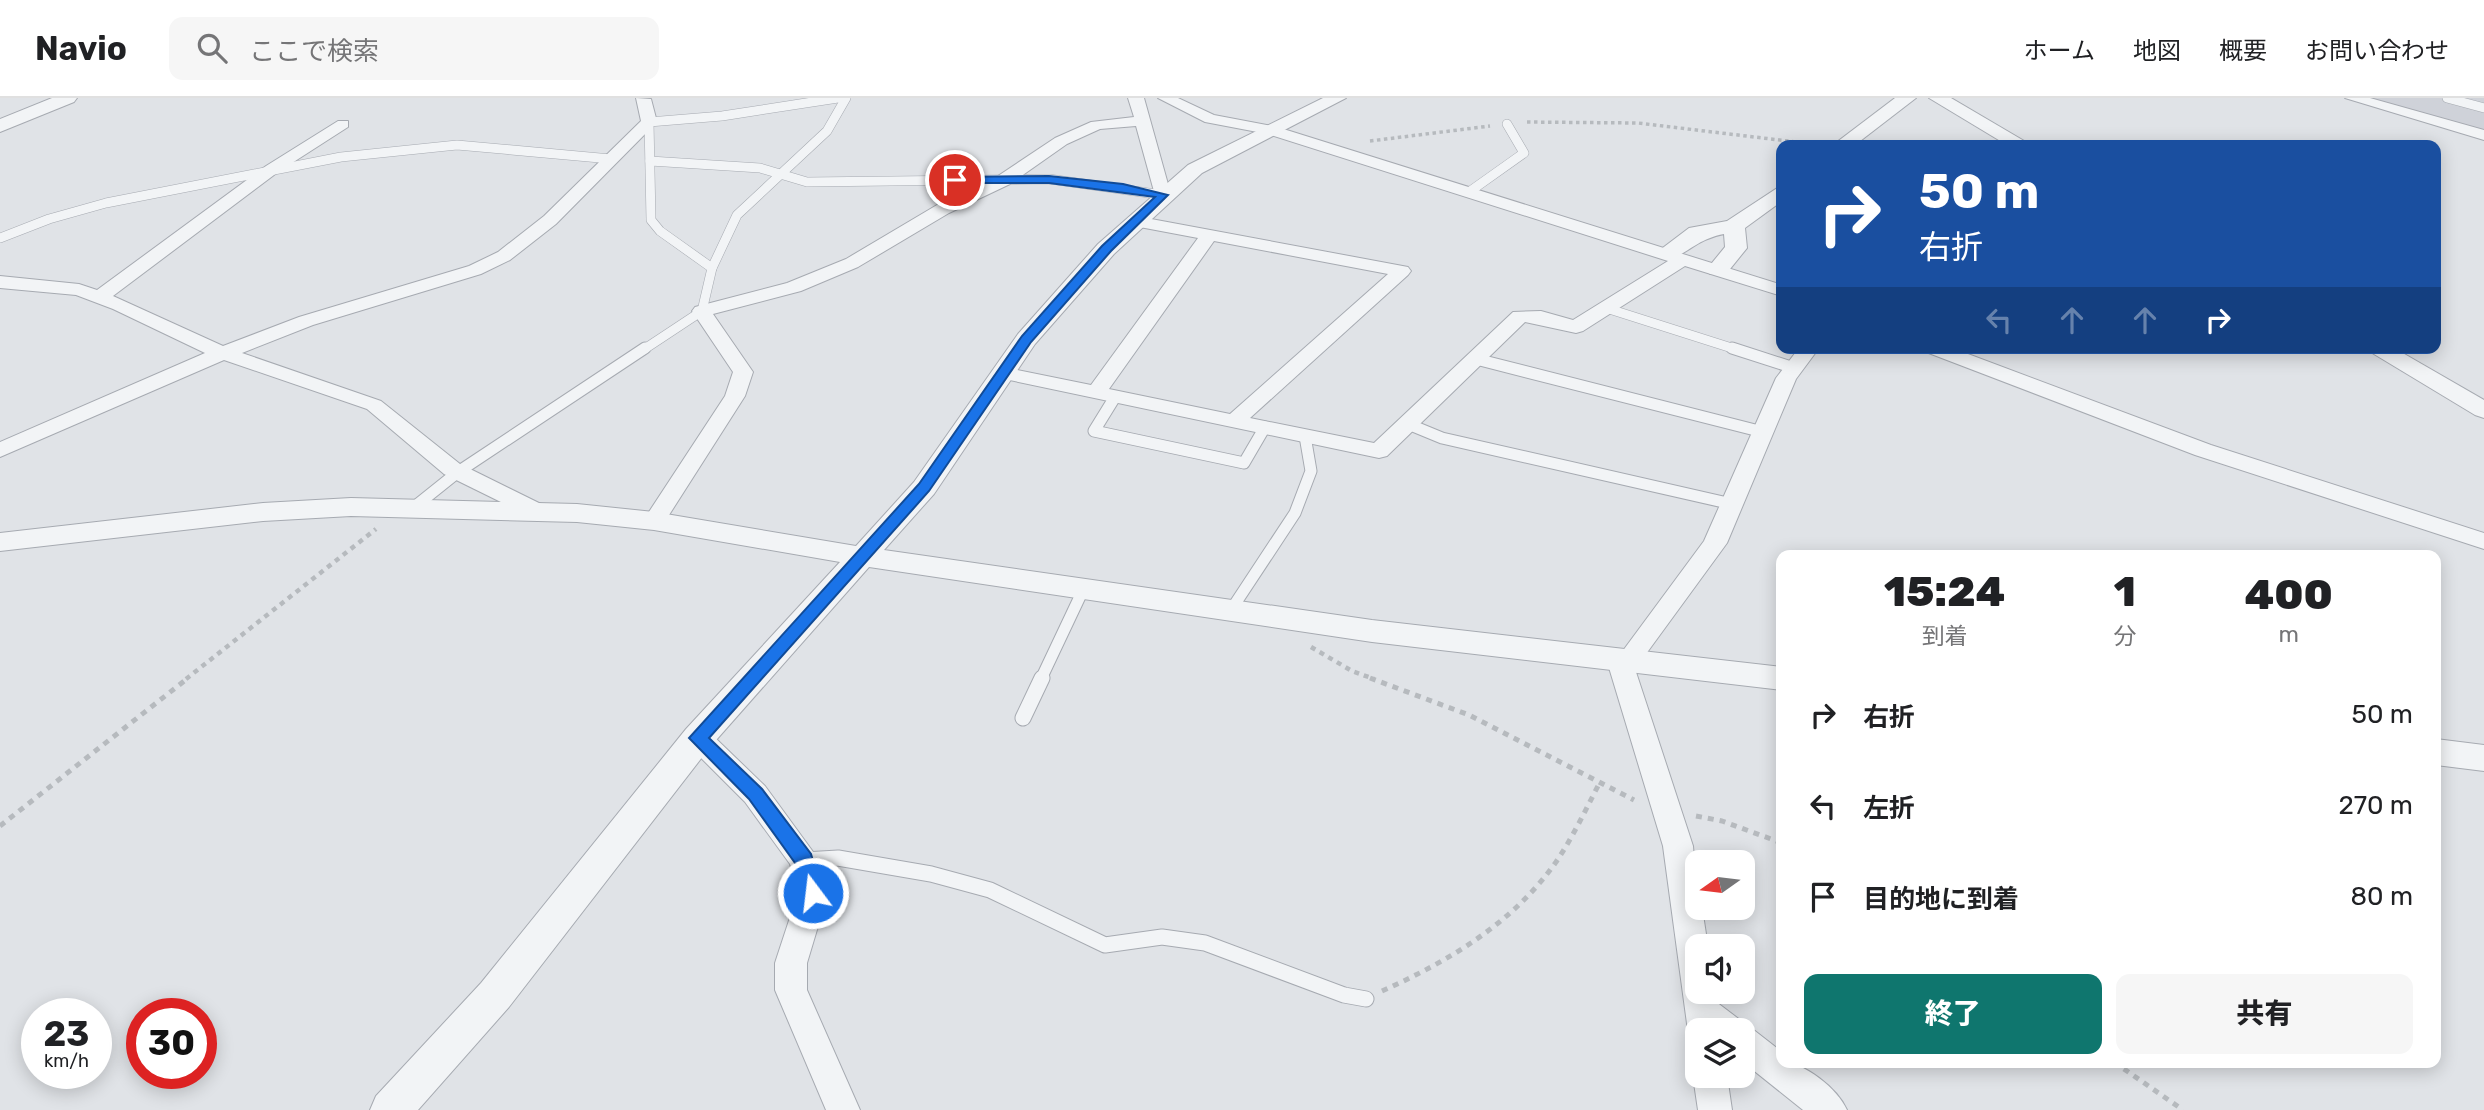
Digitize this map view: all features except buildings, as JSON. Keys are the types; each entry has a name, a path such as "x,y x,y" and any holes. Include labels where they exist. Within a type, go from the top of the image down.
{"street":[{"path":"0,126 68,98"},
{"path":"0,450 223,353 306,321 475,270 504,256 550,220 649,122 640,99 659,98"},
{"path":"1136,98 1151,165 1163,195"},
{"path":"1166,98 1210,119 1271,130 1776,289"},
{"path":"391,1110 495,995 698,738 924,488 1026,339 1071,287 1135,221 1195,170 1337,98"},
{"path":"1850,140 1907,98"},
{"path":"1938,98 2012,140"},
{"path":"2353,98 2484,135"},
{"path":"654,521 735,396 743,372 702,311 794,287 852,263 943,209 1004,180 1061,141 1097,125 1143,121"},
{"path":"99,298 272,169 343,124"},
{"path":"1002,373 1379,451 1520,316 1541,317 1576,327 1676,256 1697,233 1734,226 1776,195"},
{"path":"1135,221 1402,271 1234,421"},
{"path":"1718,269 1736,248 1734,226"},
{"path":"1105,395 1209,235"},
{"path":"0,282 79,290 223,353 374,405 458,472 536,510"},
{"path":"1625,661 1715,543 1786,378 1804,354"},
{"path":"1949,354 2203,450 2484,541"},
{"path":"2386,354 2484,410"},
{"path":"0,542 263,512 408,508 536,510 654,521 861,556 1295,620 1776,678"},
{"path":"1625,661 1678,846 1690,934"},
{"path":"698,738 755,794 804,860 813,893 791,963 791,990 843,1110"},
{"path":"2441,753 2484,758"},
{"path":"1700,1004 1715,1018"},
{"path":"1755,1051 1776,1068"},
{"path":"1776,1068 1830,1110"},
{"path":"1712,1088 1715,1110"}],"lane":[{"path":"712,268 660,231 651,220 649,122 722,116 838,98"},
{"path":"408,508 702,311 712,268 737,215 827,131 837,109 846,98"},
{"path":"2447,98 2484,108"},
{"path":"1469,192 1524,153 1507,124"},
{"path":"0,238 49,219 106,203 341,157 457,145 611,159"},
{"path":"650,161 760,168 807,182 1049,179 1123,187 1163,195"},
{"path":"1606,308 1794,368"},
{"path":"1476,359 1763,432"},
{"path":"1105,395 1094,431 1244,463 1265,428"},
{"path":"1408,424 1442,438 1732,504"},
{"path":"1231,610 1295,513 1311,471 1305,436"},
{"path":"1023,718 1084,588"},
{"path":"804,860 838,858 931,874 990,890 1105,945 1162,937 1205,943 1344,995 1366,999"}],"path":[{"path":"1328,148 1507,124 1576,119 1779,140"},
{"path":"0,826 408,508"},
{"path":"1295,620 1313,651 1342,666 1469,715 1668,814 1722,821 1776,841"},
{"path":"1366,999 1416,976 1487,932 1529,897 1557,862 1600,782"},
{"path":"2122,1068 2162,1099 2183,1110"}],"shaded area":[{"path":"2368,98 2484,98 2484,130"}],"route":[{"path":"813,893 804,860 755,794 698,738 924,488 1026,339 1107,249 1163,195 1123,187 1049,179 955,180"}]}
